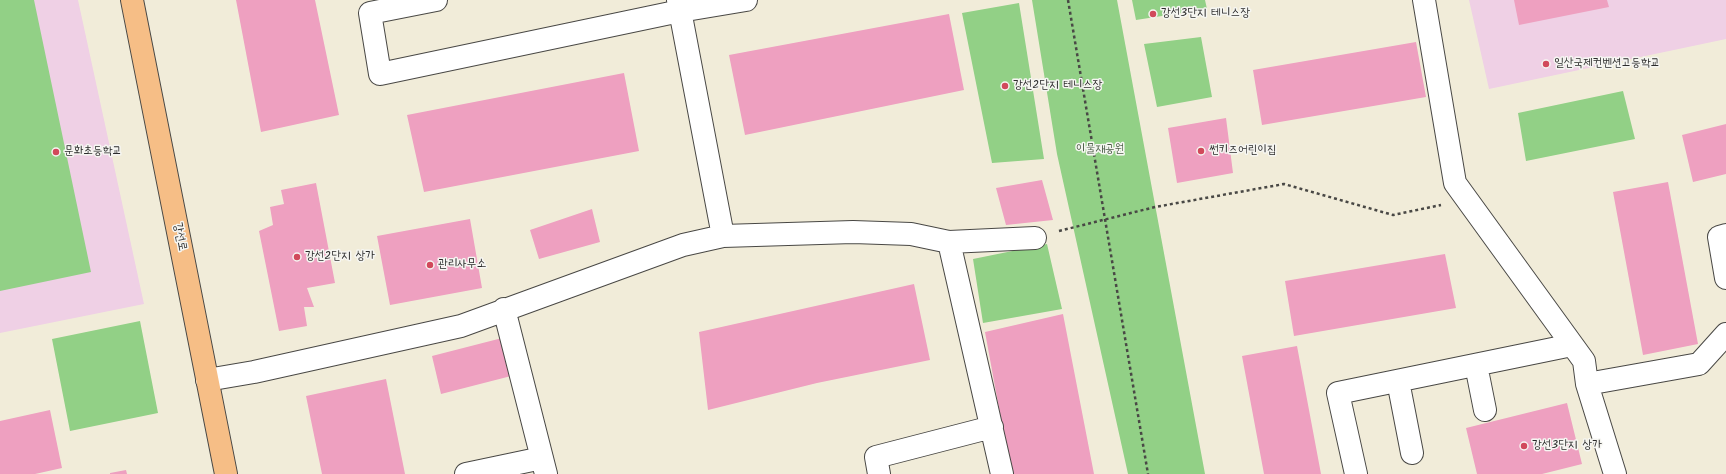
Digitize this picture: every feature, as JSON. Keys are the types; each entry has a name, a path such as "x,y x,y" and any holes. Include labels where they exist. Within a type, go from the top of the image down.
{"main road":[{"name":"강선로","path":"132,0 226,474"}],"lane":[{"path":"436,0 370,13 380,74 679,5 746,0"},
{"path":"1424,0 1455,183 1584,361 1587,384 1615,474"},
{"path":"679,5 723,236"},
{"path":"207,380 266,370 461,326 504,309 683,245 723,236 853,232 911,234 950,242 1035,238"},
{"path":"1726,236 1719,237 1726,278"},
{"path":"950,242 1002,474"},
{"path":"466,474 544,466 504,309"},
{"path":"1587,384 1699,364 1726,334"},
{"path":"1356,474 1338,393 1572,345"},
{"path":"1476,365 1485,410"},
{"path":"1398,381 1412,453"},
{"path":"879,474 876,457 992,427"}],"path":[{"path":"1068,0 1148,474"},
{"path":"1035,238 1155,206 1284,184 1393,215 1468,200"}],"shaded area":[{"name":"문화초등학교","path":"0,0 78,0 144,304 0,333"},
{"name":"일산국제컨벤션고등학교","path":"1469,0 1726,0 1726,39 1489,89"}],"green space":[{"path":"0,0 34,0 91,272 0,291"},
{"name":"이물재공원","path":"1032,0 1117,0 1205,474 1128,474 1057,154"},
{"name":"강선3단지 테니스장","path":"1132,0 1205,0 1207,9 1136,20"},
{"name":"강선2단지 테니스장","path":"1019,3 1044,159 992,163 962,13"},
{"path":"1201,37 1212,97 1157,107 1144,44"},
{"path":"1623,91 1635,139 1526,161 1518,113"},
{"path":"1047,244 1062,309 983,323 973,259"},
{"path":"140,321 158,413 70,431 52,339"}],"building":[{"path":"236,0 315,0 339,115 261,132"},
{"path":"1514,0 1607,0 1609,7 1519,25"},
{"path":"949,14 964,90 745,135 729,55"},
{"path":"1416,42 1426,97 1262,125 1253,70"},
{"path":"624,73 639,151 424,192 407,115"},
{"name":"썬키즈어린이집","path":"1226,118 1233,173 1177,183 1168,128"},
{"path":"1726,124 1726,174 1693,182 1682,135"},
{"path":"1042,180 1053,220 1006,225 996,188"},
{"path":"1668,182 1698,344 1643,355 1613,192"},
{"name":"강선2단지 상가","path":"316,183 335,283 307,288 314,307 304,307 307,326 279,331 259,231 273,225 270,207 284,204 281,190"},
{"path":"592,209 600,242 539,259 530,230"},
{"name":"관리사무소","path":"470,219 482,288 390,305 377,236"},
{"path":"1445,254 1456,308 1294,336 1285,281"},
{"path":"914,284 930,360 817,383 708,410 699,332"},
{"path":"1063,314 1094,474 1011,474 985,332"},
{"path":"506,337 515,375 441,394 432,356"},
{"path":"1297,346 1321,474 1264,474 1242,356"},
{"path":"386,379 405,474 322,474 306,396"},
{"name":"강선3단지 상가","path":"1567,403 1582,464 1542,474 1477,474 1466,428"},
{"path":"50,410 62,468 35,474 0,474 0,421"},
{"path":"126,470 127,474 110,474 110,473"}],"place":[{"name":"강선3단지 테니스장","path":"1153,14"},
{"name":"일산국제컨벤션고등학교","path":"1546,64"},
{"name":"강선2단지 테니스장","path":"1005,86"},
{"name":"썬키즈어린이집","path":"1201,151"},
{"name":"문화초등학교","path":"56,152"},
{"name":"강선2단지 상가","path":"297,257"},
{"name":"관리사무소","path":"430,265"},
{"name":"강선3단지 상가","path":"1524,446"}]}
